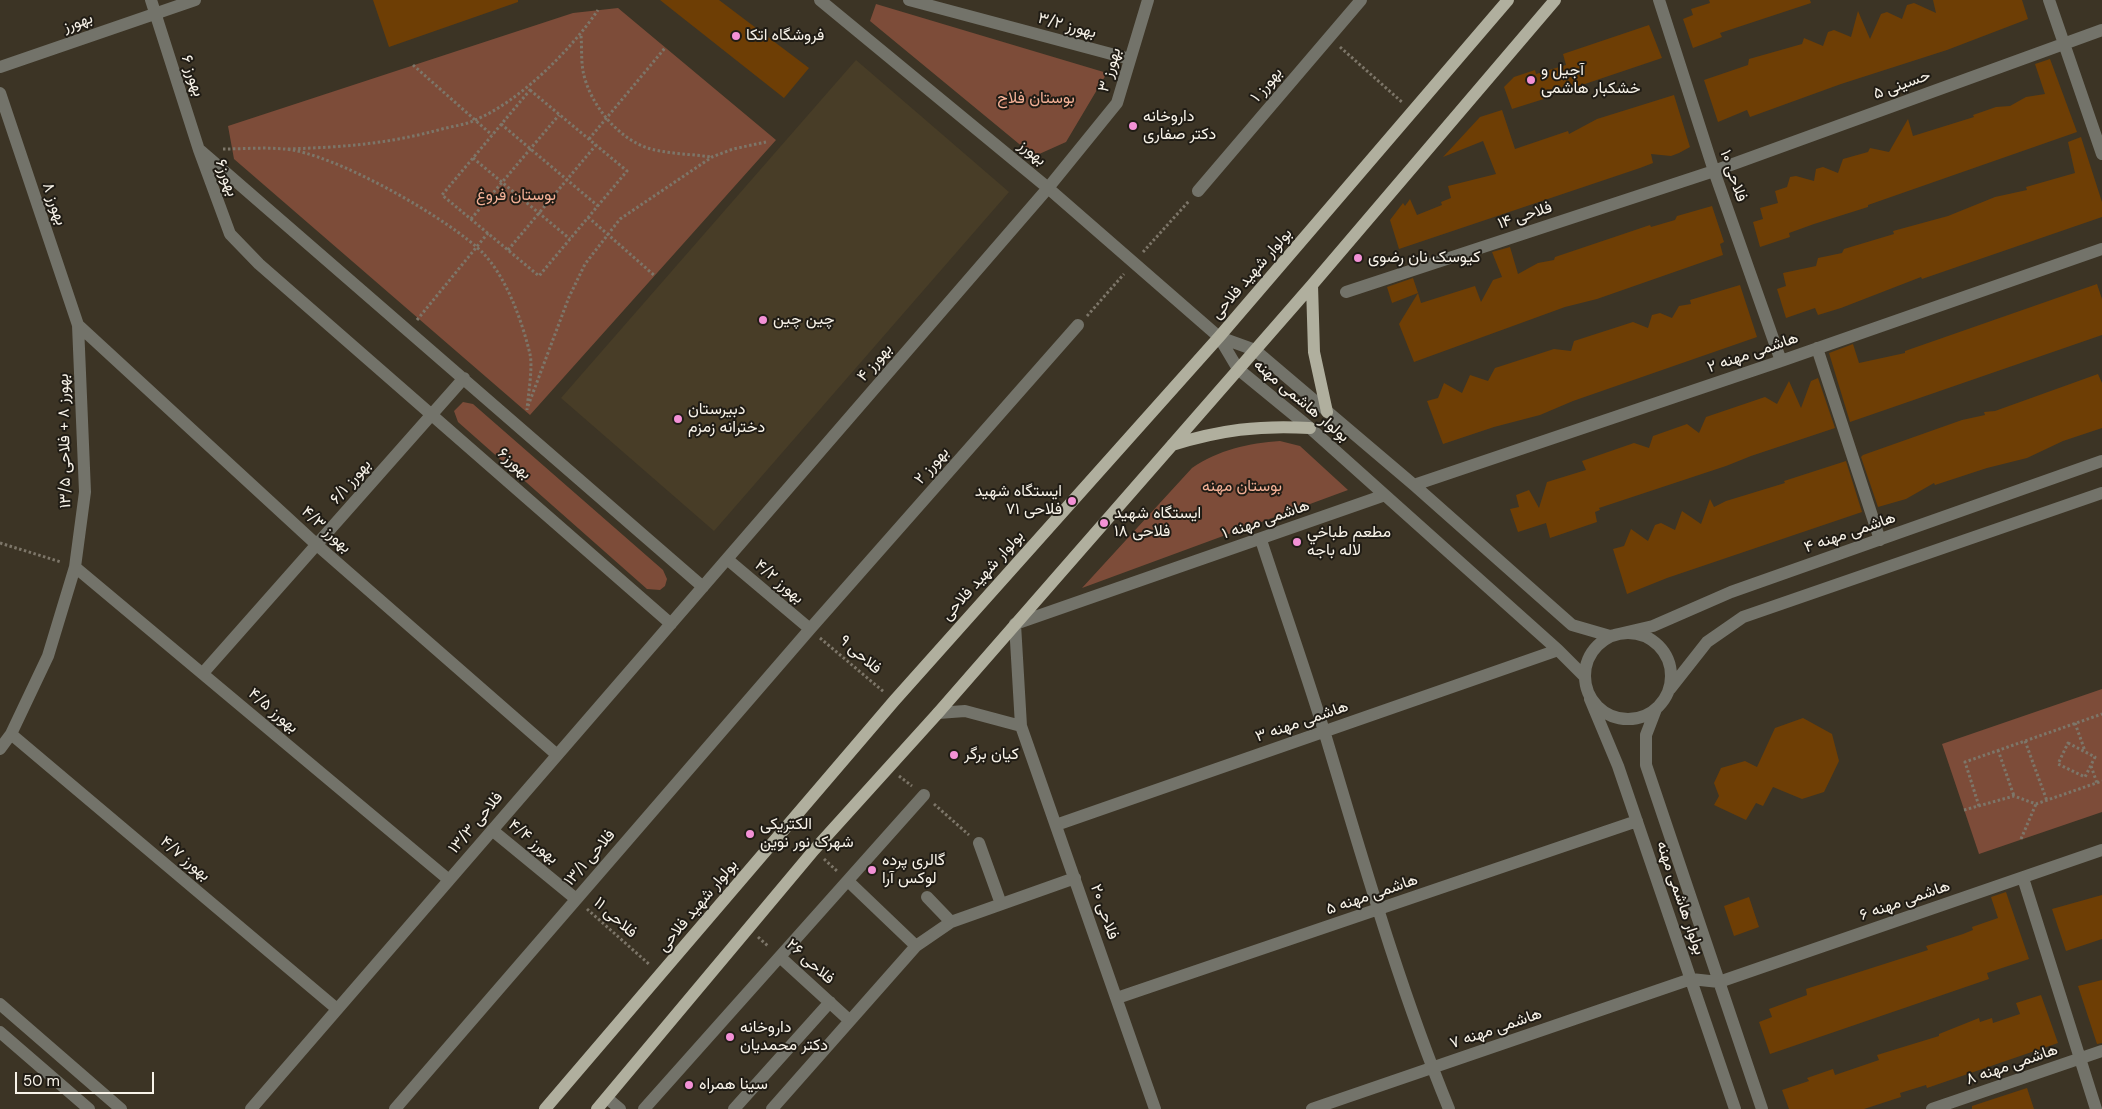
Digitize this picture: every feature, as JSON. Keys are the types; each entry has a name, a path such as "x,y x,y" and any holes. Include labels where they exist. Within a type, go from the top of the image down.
{"main road":[{"name":"بولوار شهید فلاحی","path":"545,1109 894,701 1219,337 1508,0"},
{"path":"597,1109 814,850 938,713 1312,285 1555,0"},
{"path":"1312,285 1314,352 1327,412"},
{"path":"1172,445 1212,433 1242,428 1278,426 1310,428"}],"street":[{"name":"بهورز ۶","path":"151,0 199,150"},
{"name":"بهورز","path":"0,67 195,0"},
{"name":"بهورز","path":"820,0 1048,188 1219,337"},
{"name":"بهورز ۳/۲","path":"909,0 1130,59"},
{"name":"بهورز ۳","path":"1048,188 1117,104 1148,0"},
{"name":"بهورز ۱","path":"1198,191 1361,0"},
{"name":"فلاحی ۱۰","path":"1659,0 1714,171 1780,361"},
{"path":"2049,0 2102,154"},
{"name":"حسینی ۵","path":"1714,171 2102,30"},
{"name":"بهورز ۸","path":"0,93 78,325"},
{"name":"بهورز۶","path":"199,150 409,330 703,587"},
{"name":"بهورز۶","path":"199,150 230,234 259,264 671,624"},
{"name":"فلاحی ۱۴","path":"1346,292 1714,171"},
{"name":"بهورز ۴","path":"727,559 1048,188"},
{"name":"هاشمی مهنه ۲","path":"1414,485 2102,249"},
{"name":"بهورز ۴/۳","path":"78,325 317,545 556,754"},
{"name":"بهورز ۸ + فلاحی ۱۳/۵","path":"0,750 11,734 48,656 76,567 86,492 78,325"},
{"name":"بهورز ۲","path":"810,629 1078,325"},
{"name":"بولوار هاشمی مهنه","path":"1219,337 1255,350 1414,485 1572,625 1610,636"},
{"name":"بولوار هاشمی مهنه","path":"1219,337 1238,369 1310,428 1558,650 1584,676"},
{"path":"1817,348 1880,540"},
{"name":"بهورز ۶/۱","path":"203,673 464,378"},
{"name":"هاشمی مهنه ۴","path":"1610,636 1653,626 1731,592 2102,461"},
{"path":"1670,689 1670,664 1657,644 1635,633 1610,636 1591,652 1584,676 1590,699 1609,716 1634,720 1656,709 1706,642 1743,617 2102,493"},
{"name":"هاشمی مهنه ۱","path":"1015,624 1261,540 1385,495"},
{"path":"1261,540 1324,732 1378,910 1432,1068 1449,1109"},
{"name":"فلاحی ۱۳/۳","path":"251,1109 556,754 727,559"},
{"name":"بهورز ۴/۲","path":"727,559 810,629"},
{"name":"بهورز ۴/۵","path":"76,567 449,880"},
{"name":"فلاحی ۲۰","path":"1015,624 1021,726 1155,1109"},
{"name":"فلاحی ۱۳/۱","path":"395,1109 810,629"},
{"name":"هاشمی مهنه ۳","path":"1056,825 1558,650"},
{"name":"بولوار هاشمی مهنه","path":"1590,699 1618,766 1735,1109"},
{"name":"بولوار هاشمی مهنه","path":"1656,709 1646,735 1646,765 1762,1109"},
{"path":"938,713 965,711 1021,726"},
{"name":"بهورز ۴/۷","path":"11,734 337,1009"},
{"path":"644,1109 924,795"},
{"name":"هاشمی مهنه ۵","path":"1117,998 1637,822"},
{"name":"بهورز ۴/۴","path":"492,830 576,899"},
{"path":"979,843 1001,904"},
{"name":"هاشمی مهنه ۶","path":"1719,982 2102,850"},
{"path":"772,1109 916,946 951,922 1075,878"},
{"path":"2023,878 2096,1109"},
{"path":"848,881 916,946"},
{"path":"927,897 951,922"},
{"name":"فلاحی ۲۶","path":"780,957 849,1020"},
{"path":"1692,980 1719,982"},
{"name":"هاشمی مهنه ۷","path":"1312,1109 1692,980"},
{"path":"734,1109 830,1002"},
{"path":"0,1004 121,1109"},
{"path":"0,1032 89,1109"},
{"name":"هاشمی مهنه ۸","path":"1932,1109 2102,1051"},
{"path":"607,1098 620,1109"}],"path":[{"path":"199,150 285,149 368,145 407,139 475,120 507,101 552,65 581,36 598,10"},
{"path":"581,36 583,72 594,98 606,117 624,136 649,149 712,157"},
{"path":"1330,37 1412,112"},
{"path":"589,139 665,48"},
{"path":"413,65 492,135"},
{"path":"530,90 560,115 627,171 539,276 442,195 530,90"},
{"path":"471,220 560,115"},
{"path":"501,124 598,206"},
{"path":"285,149 339,164 386,188 464,237 485,255 505,285 531,356 527,410 569,297 585,264 620,219 712,157 733,149 766,142"},
{"path":"508,250 596,145"},
{"path":"473,158 570,239"},
{"path":"588,217 655,276"},
{"path":"409,330 488,233"},
{"path":"0,543 76,567"},
{"name":"فلاحی ۹","path":"810,629 894,701"},
{"path":"1979,806 1965,762 2102,714"},
{"path":"2075,723 2086,752"},
{"path":"2025,741 2047,800"},
{"path":"2068,743 2086,752 2095,757 2085,777 2058,764 2068,743"},
{"path":"1998,750 2014,796"},
{"path":"2091,766 2098,783"},
{"path":"1964,810 2014,796 2036,804 2102,781"},
{"path":"2021,839 2036,804"},
{"path":"814,850 848,881"},
{"name":"فلاحی ۱۱","path":"576,899 661,975"},
{"name":"فلاحی ۲۶","path":"749,928 780,957"}],"shaded area":[{"path":"856,60 1009,192 714,531 561,398"}],"green space":[{"name":"بوستان فلاح","path":"876,4 1107,73 1066,142 1037,155 1024,148 870,21"},
{"name":"بوستان فروغ","path":"618,8 776,140 530,415 234,159 228,126 573,13"},
{"path":"463,402 473,404 663,570 667,579 665,586 660,590 647,589 458,422 454,411"},
{"name":"بوستان مهنه","path":"1280,441 1300,446 1348,490 1082,588 1192,468 1212,456 1234,448"},
{"path":"2102,689 2102,812 1979,854 1942,744"}],"building":[{"path":"373,0 518,0 518,2 389,47"},
{"name":"فروشگاه اتکا","path":"660,0 719,0 809,68 784,98"},
{"path":"1709,0 1810,0 1811,3 1720,33 1722,37 1693,48 1683,19 1693,15 1691,9 1710,3"},
{"path":"1933,0 2022,0 2028,19 1947,50 1841,84 1750,117 1747,110 1718,122 1704,80 1748,65 1749,59 1802,44 1804,38 1823,46 1828,32 1834,30 1851,37 1858,11 1870,39 1881,14 1887,12 1902,19 1907,5 1914,3 1936,13"},
{"path":"1649,25 1662,58 1570,89 1546,95 1547,98 1512,109 1504,87 1514,77 1535,70 1536,74 1566,65 1563,54"},
{"path":"2050,59 2077,132 1868,205 1868,207 1789,233 1790,237 1760,247 1753,222 1763,219 1760,208 1778,203 1775,191 1787,187 1790,177 1796,176 1814,181 1816,169 1823,167 1838,173 1843,159 1868,152 1870,148 1889,152 1908,119 1913,136 1974,117 1973,115 1996,107 2010,106 2026,97 2045,94 2035,64"},
{"path":"1674,95 1690,147 1671,156 1651,154 1653,163 1640,168 1399,249 1390,220 1403,203 1405,206 1410,199 1417,215 1442,205 1441,202 1451,198 1448,186 1496,174 1483,141 1443,157 1480,117 1502,110 1515,149 1568,131 1569,134 1597,119"},
{"path":"2081,137 2102,202 2102,217 1922,279 1921,277 1841,308 1818,315 1815,308 1786,318 1777,289 1786,286 1783,273 1816,266 1818,258 1842,253 1844,249 1894,234 1893,231 1948,216 1995,197 2027,190 2026,187 2075,173 2068,142"},
{"path":"1712,206 1724,242 1720,244 1723,255 1597,299 1565,307 1414,362 1399,324 1418,293 1421,303 1475,286 1481,302 1493,280 1502,277 1492,252 1510,247 1518,274 1538,263 1554,260 1555,257 1650,225 1651,227 1675,220 1677,216"},
{"path":"1413,278 1418,293 1392,303 1387,287"},
{"path":"2097,284 2102,299 2102,335 1850,422 1829,353 1853,344 1859,363 1905,353 1905,351"},
{"path":"1740,285 1757,337 1573,401 1540,415 1494,427 1443,444 1427,401 1438,398 1444,383 1462,393 1470,375 1488,381 1495,368 1554,349 1571,351 1574,341 1633,322 1648,328 1652,315 1660,313 1672,318 1679,306 1691,304 1690,300"},
{"path":"2098,374 2102,383 2102,428 2063,441 2027,458 1987,468 1935,485 1934,483 1906,499 1878,507 1861,457 1863,455 1962,420 1985,415 1984,412 1995,411"},
{"path":"1818,378 1835,428 1599,508 1600,510 1595,512 1597,522 1550,538 1546,523 1518,532 1510,509 1519,507 1516,495 1529,490 1539,508 1547,482 1586,470 1582,461 1634,443 1649,448 1653,436 1687,424 1699,433 1706,417 1765,397 1777,404 1789,381 1801,408 1811,381"},
{"path":"1846,461 1862,512 1667,578 1627,594 1613,549 1624,546 1631,529 1648,541 1655,525 1661,523 1675,530 1682,511 1701,524 1710,499 1714,507 1726,501 1785,483 1784,481"},
{"path":"1803,718 1832,734 1839,761 1824,792 1802,799 1773,787 1763,806 1756,803 1746,820 1714,805 1719,796 1714,783 1721,768 1745,761 1757,767 1775,728"},
{"path":"2006,892 2029,959 1987,973 1989,979 1770,1054 1759,1022 1772,1017 1769,1009 1807,995 1806,989 1928,950 1926,946 1963,934 1973,930 1972,927 1998,918 1991,897"},
{"path":"2102,895 2102,939 2066,951 2052,909"},
{"path":"1749,897 1759,927 1734,936 1724,906"},
{"path":"2102,980 2102,1043 2097,1044 2078,986"},
{"path":"2041,995 2058,1043 1927,1088 1926,1085 1900,1093 1901,1097 1864,1109 1789,1109 1782,1090 1809,1081 1807,1078 1833,1069 1835,1075 1879,1060 1877,1055 1939,1036 1939,1034 1979,1018 1980,1022 1992,1018 1993,1023 2020,1014 2016,1003"},
{"path":"2027,1088 2034,1109 1972,1109 1972,1106"}],"place":[{"name":"فروشگاه اتکا","path":"736,36"},
{"name":"آجیل و خشکبار هاشمی","path":"1531,80"},
{"name":"داروخانه دکتر صفاری","path":"1133,126"},
{"name":"کیوسک نان رضوی","path":"1358,258"},
{"name":"چین چین","path":"763,320"},
{"name":"دبیرستان دخترانه زمزم","path":"678,419"},
{"name":"ایستگاه شهید فلاحی ۷۱","path":"1072,501"},
{"name":"ایستگاه شهید فلاحی ۱۸","path":"1104,523"},
{"name":"مطعم طباخي لاله باجه","path":"1297,542"},
{"name":"کیان برگر","path":"954,755"},
{"name":"الکتریکی شهرک نور نوین","path":"750,834"},
{"name":"گالری پرده لوکس آرا","path":"872,870"},
{"name":"داروخانه دکتر محمدیان","path":"730,1037"},
{"name":"سینا همراه","path":"689,1085"}]}
